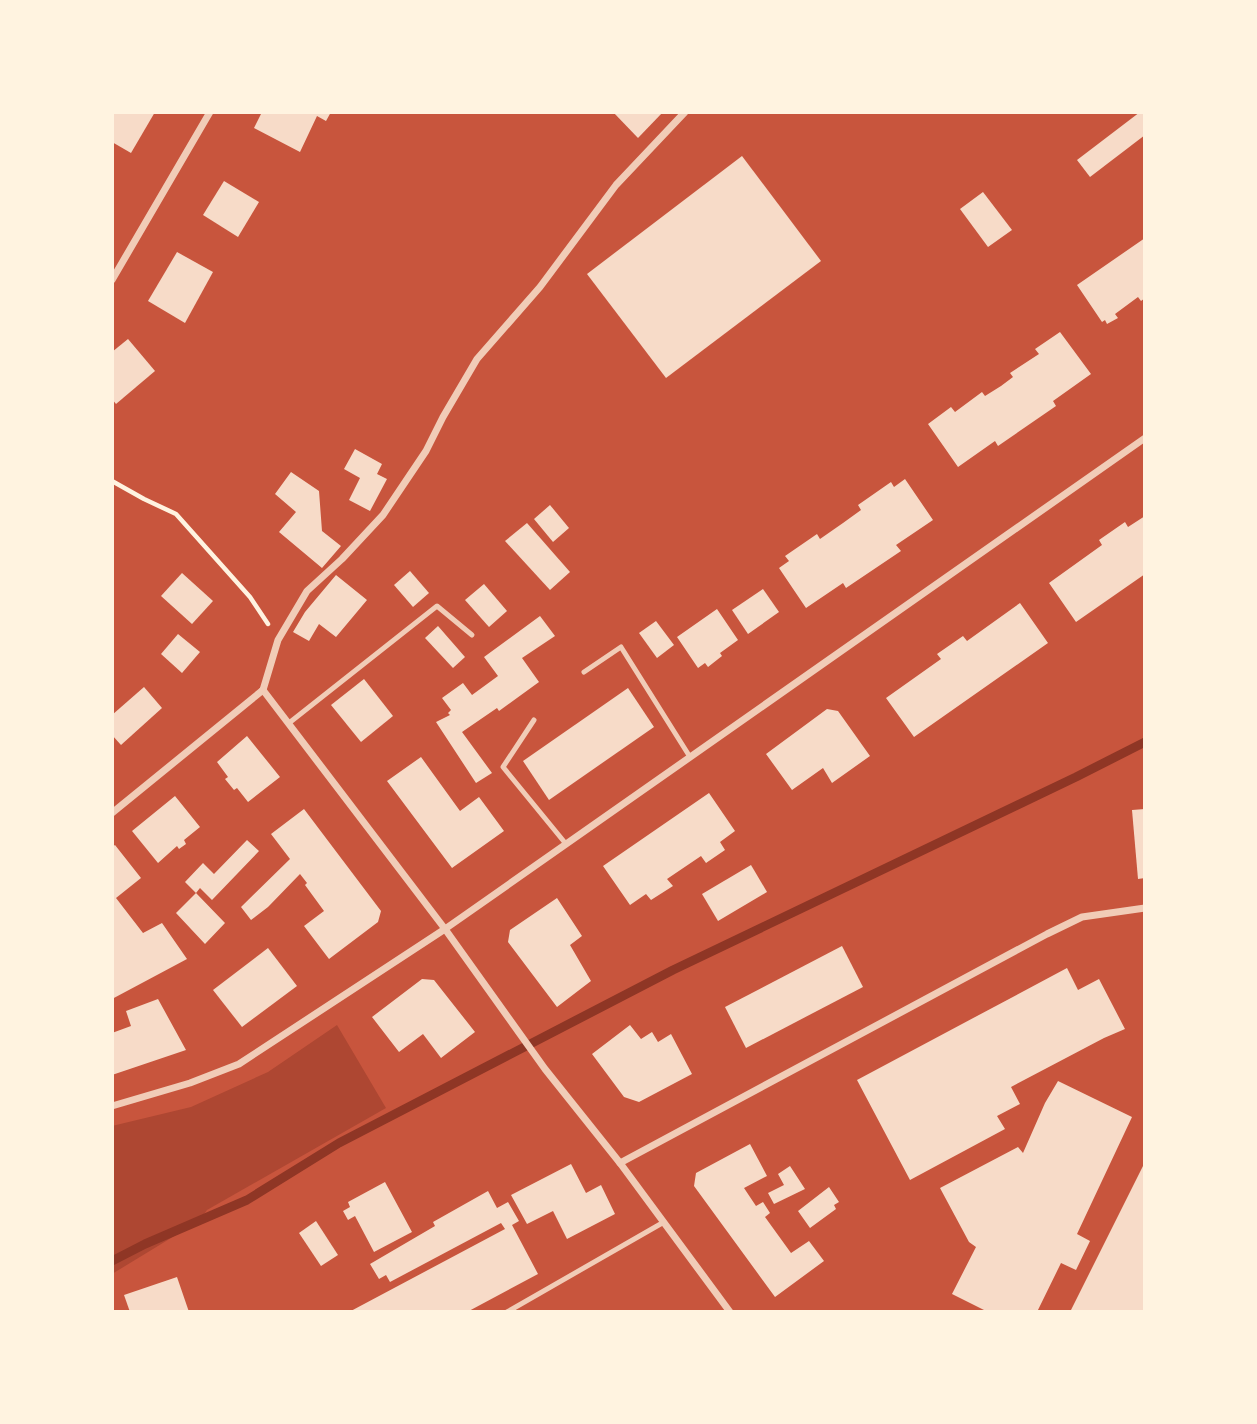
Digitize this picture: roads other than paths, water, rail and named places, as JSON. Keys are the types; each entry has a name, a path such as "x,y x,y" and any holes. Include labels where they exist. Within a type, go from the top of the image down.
{"street":[{"path":"112,280 210,112"},
{"path":"112,813 263,690 278,640 307,591 342,559 383,515 426,451 477,359 540,287 616,185 685,112"},
{"path":"112,1106 239,1065 445,929 1145,438"},
{"path":"263,690 730,1312"},
{"path":"620,1163 1047,934 1082,917 1145,908"}],"lane":[{"path":"289,723 437,606 472,635"},
{"path":"584,672 621,647 690,757"},
{"path":"534,720 503,767 566,844"},
{"path":"507,1312 664,1222"}],"waterway":[{"path":"112,1261 247,1200 339,1143 673,970 1145,742"}]}
